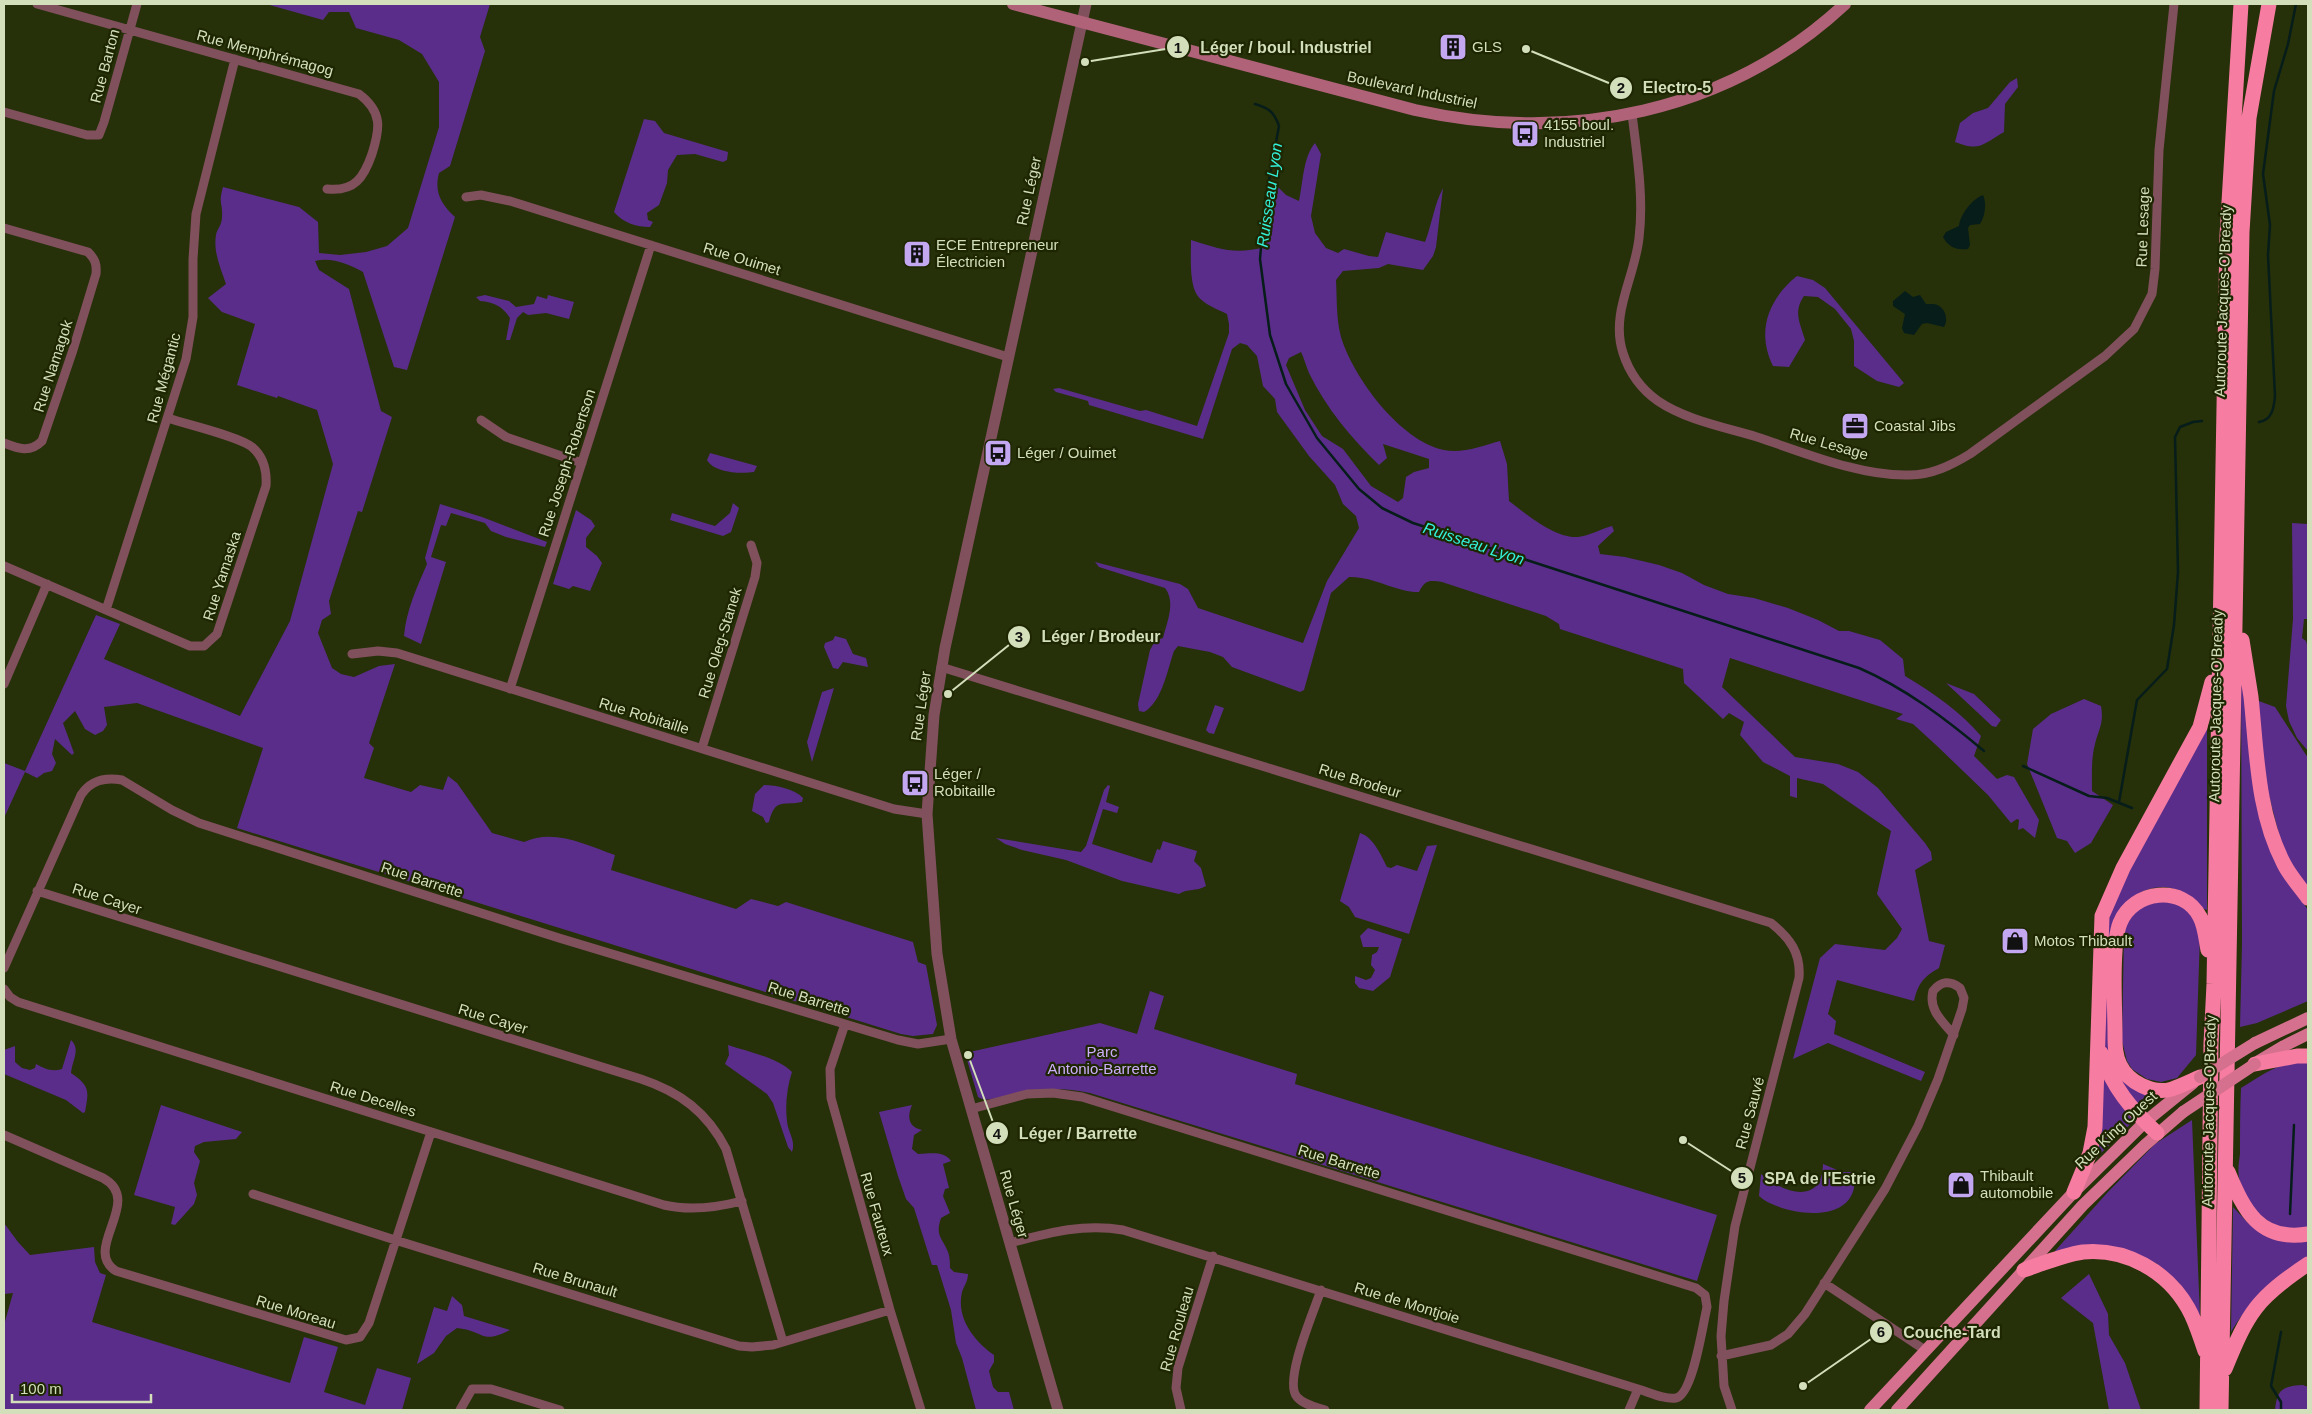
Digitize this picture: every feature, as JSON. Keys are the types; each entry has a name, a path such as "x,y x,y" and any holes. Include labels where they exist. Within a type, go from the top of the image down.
{"highway":[{"name":"Autoroute Jacques-O'Bready","path":"2207,1410 2211,1044 2214,984 2227,235 2241,4"},
{"name":"Autoroute Jacques-O'Bready","path":"2221,1410 2238,388 2244,175 2254,87 2269,4"},
{"path":"2235,597 2250,697 2256,769 2263,803 2284,866 2308,898"},
{"path":"2074,1192 2090,1154 2095,1127 2100,928 2102,916 2123,868 2202,723 2209,698 2220,626"},
{"path":"2200,1077 2183,1088 2165,1091 2146,1088 2134,1081 2125,1073 2120,1065 2115,1050 2116,943 2120,921 2128,908 2142,899 2157,894 2180,898 2193,908 2203,925 2214,984"},
{"path":"2098,1037 2111,1079 2130,1108 2157,1133"},
{"path":"2255,1064 2297,1056 2308,1056"},
{"path":"2225,1166 2241,1204 2254,1220 2278,1233 2289,1235 2308,1234"},
{"path":"2024,1270 2064,1256 2089,1252 2120,1255 2143,1264 2164,1278 2184,1301 2193,1318 2209,1361"},
{"path":"2222,1377 2241,1330 2254,1308 2273,1289 2308,1264"}],"main road":[{"name":"Boulevard Industriel","path":"1014,4 1406,108 1460,119 1503,123 1547,123 1632,114 1680,101 1736,79 1804,37 1845,4"},
{"path":"2200,1077 2255,1043 2308,1018"},
{"name":"Rue King Ouest","path":"1897,1410 2095,1192 2157,1133 2183,1112 2255,1064 2308,1034"},
{"name":"Rue King Ouest","path":"1870,1410 2074,1192 2145,1122 2183,1088"}],"street":[{"name":"Rue Memphrémagog","path":"37,4 359,94 373,107 379,130 366,170 362,177 350,186 335,190 327,189"},
{"name":"Rue Barton","path":"4,112 87,135 99,135 137,4"},
{"name":"Rue Léger","path":"1058,1410 951,1039 936,952 927,814 933,721 941,667 1086,4"},
{"name":"Rue Lesage","path":"1632,114 1640,228 1636,254 1622,303 1619,329 1622,351 1638,383 1658,401 1699,419 1862,469 1896,475 1924,474 1949,465 1970,454 2111,352 2126,338 2141,317 2152,294 2156,269 2159,150 2174,4"},
{"name":"Rue Mégantic","path":"106,610 186,359 192,329 194,230 200,197 235,59"},
{"name":"Rue Ouimet","path":"466,197 493,196 1008,357"},
{"name":"Rue Namagok","path":"4,228 88,252 94,258 96,265 96,274 46,434 36,448 27,450 4,443"},
{"name":"Rue Joseph-Robertson","path":"510,689 651,245"},
{"name":"Rue Yamaska","path":"4,566 190,646 204,646 217,634 230,600 266,486 267,475 264,465 253,448 168,418"},
{"path":"481,420 512,440 582,463"},
{"name":"Rue Oleg-Stanek","path":"702,748 755,577 757,563 751,545"},
{"path":"4,684 47,584"},
{"name":"Rue Robitaille","path":"352,654 378,651 397,653 894,809 927,814"},
{"name":"Rue Brodeur","path":"941,667 1771,922"},
{"name":"Rue Barrette","path":"4,968 77,802 85,788 98,780 122,780 186,817 234,835 569,940 910,1043 929,1043 951,1039"},
{"name":"Rue Cayer","path":"37,891 641,1079 670,1090 702,1113 720,1137 730,1160 783,1342"},
{"name":"Rue Sauvé","path":"1732,1410 1724,1386 1721,1356 1724,1301 1737,1218 1799,978 1797,952 1783,932 1771,922"},
{"path":"1721,1356 1762,1348 1780,1341 1797,1326 1899,1163 1926,1108 1954,1035 1962,1009 1963,993 1956,984 1943,983 1933,991 1932,1004 1939,1017 1954,1035"},
{"name":"Rue Decelles","path":"4,989 10,997 18,1002 664,1205 692,1209 742,1201"},
{"name":"Rue Fauteux","path":"845,1024 830,1069 831,1098 890,1310 921,1410"},
{"name":"Rue Barrette","path":"971,1109 1027,1094 1053,1093 1082,1096 1696,1288"},
{"name":"Rue Moreau","path":"4,1135 103,1178 114,1186 119,1199 105,1248 106,1261 111,1268 125,1274 346,1340 360,1337 365,1331 431,1132"},
{"name":"Rue Brunault","path":"253,1194 395,1240 739,1346 762,1347 783,1342 890,1310"},
{"name":"Rue de Montjoie","path":"1010,1243 1061,1230 1107,1227 1140,1234 1638,1389 1674,1398 1679,1397 1687,1389 1707,1307 1705,1295 1696,1288"},
{"name":"Rue Rouleau","path":"1181,1410 1176,1388 1178,1368 1213,1256"},
{"path":"1824,1283 1925,1350"},
{"path":"1321,1290 1294,1370 1292,1389 1296,1397 1303,1402 1325,1410"},
{"path":"460,1410 472,1389 491,1389 560,1410"},
{"path":"1629,1410 1638,1389"}],"green space":[{"path":"266,4 490,4 480,37 485,51 450,166 439,173 438,192 442,202 455,217 407,370 394,367 363,272 334,261 315,261 319,270 349,289 381,411 392,417 362,512 358,511 329,601 331,614 322,620 318,633 332,668 341,674 354,677 379,666 395,664 369,743 374,748 364,778 411,792 420,785 443,790 448,776 457,783 492,833 524,842 535,838 547,837 570,839 615,855 611,870 736,909 751,899 778,906 786,902 913,942 918,962 926,965 937,1025 933,1034 913,1036 901,1034 237,828 263,748 137,703 104,707 107,725 103,731 95,735 85,729 75,711 63,723 74,753 72,755 55,739 52,754 56,763 52,771 44,773 37,778 25,772 4,818 4,763 25,771 96,615 120,624 104,659 240,716 290,621 333,464 317,410 278,396 277,398 237,385 255,324 222,312 208,298 226,284 218,260 215,241 222,220 221,200 223,187 299,207 318,222 319,253 340,255 366,252 387,246 408,228 439,127 439,82 422,54 399,40 356,28 349,12 329,12 323,20"},
{"path":"2017,78 2018,87 2005,104 2004,132 1981,145 1970,146 1955,142 1960,123 1973,113 1988,108 2010,82"},
{"path":"644,119 655,121 664,133 728,152 727,160 723,162 695,154 677,155 668,170 667,183 659,205 647,213 648,220 653,222 650,227 630,224 614,212"},
{"path":"1315,143 1321,154 1311,216 1315,233 1326,248 1338,253 1344,249 1378,257 1386,232 1425,242 1437,201 1443,188 1436,247 1433,256 1423,270 1388,264 1379,268 1343,271 1336,280 1338,323 1347,353 1367,388 1395,421 1427,444 1444,450 1465,450 1500,441 1507,464 1509,501 1542,525 1569,537 1591,534 1612,526 1614,531 1598,546 1600,554 1625,557 1659,565 1682,573 1704,585 1728,594 1754,598 1788,608 1839,631 1849,631 1880,640 1903,659 1905,676 1946,703 1981,736 1974,756 1997,779 2007,775 2014,777 2039,820 2035,838 2023,828 2018,830 2019,820 2017,819 2011,823 1988,795 1913,724 1896,719 1903,714 1730,658 1722,687 1795,757 1838,764 1858,772 1878,788 1931,852 1932,860 1915,870 1929,941 1945,945 1939,968 1922,982 1917,990 1914,1001 1837,980 1828,1014 1836,1021 1834,1034 1925,1072 1921,1081 1828,1043 1793,1059 1820,958 1835,944 1885,950 1897,938 1902,929 1877,894 1891,831 1823,784 1797,778 1797,798 1790,796 1790,776 1763,762 1740,735 1744,722 1729,713 1723,719 1684,683 1683,669 1560,629 1559,624 1546,616 1442,582 1428,582 1423,585 1419,592 1401,590 1358,577 1349,577 1331,593 1304,690 1300,692 1232,667 1223,657 1210,652 1178,646 1174,651 1160,694 1144,712 1139,711 1138,704 1150,650 1155,641 1163,638 1168,619 1170,599 1165,588 1099,567 1095,562 1180,584 1188,589 1198,608 1303,643 1327,581 1359,528 1356,516 1343,504 1335,485 1309,456 1277,412 1275,399 1263,386 1257,356 1247,345 1240,343 1232,349 1203,439 1089,405 1088,401 1056,392 1053,389 1059,388 1140,411 1146,410 1197,426 1229,333 1229,324 1227,314 1203,301 1194,290 1191,268 1191,240 1236,251 1265,247 1269,207 1274,183 1286,195 1299,201 1306,163","holes":["1301,352 1309,373 1323,398 1349,434 1379,465 1387,458 1383,444 1429,459 1429,468 1414,472 1406,477 1403,498 1398,502 1371,486 1343,449 1322,436 1305,410 1286,365 1289,358"]},
{"path":"1797,276 1813,280 1825,288 1904,383 1899,387 1877,381 1854,366 1854,341 1851,329 1835,309 1818,297 1804,296 1801,302 1798,312 1805,340 1789,367 1773,366 1766,341 1765,329 1768,317 1779,295"},
{"path":"485,295 509,301 516,307 534,304 537,296 547,299 548,295 574,302 569,319 546,313 528,315 523,312 517,318 510,340 506,340 510,318 497,305 480,301 476,297"},
{"path":"710,453 757,466 754,472 735,473 722,470 715,468 707,460"},
{"path":"733,503 739,508 731,532 723,536 670,520 672,513 715,526 730,513"},
{"path":"440,504 482,517 547,542 545,547 506,537 491,531 485,523 451,513 446,526 441,525 431,557 446,562 421,644 404,636 405,627 412,599 427,564 425,558"},
{"path":"576,510 591,520 595,526 586,538 586,547 602,563 590,591 573,586 569,589 553,584"},
{"path":"2292,523 2308,524 2308,619 2304,619 2302,638 2306,641 2308,649 2308,751 2297,738 2289,721 2286,706 2293,619"},
{"path":"835,636 846,639 853,654 866,658 868,667 843,662 838,669 833,668 824,647 825,643 833,640"},
{"path":"2241,667 2285,876 2308,910 2308,1001 2257,1023 2240,1027 2242,944"},
{"path":"1946,683 1974,694 2001,720 1996,727 1992,726"},
{"path":"834,688 812,762 807,742 822,692"},
{"path":"2084,699 2101,706 2102,712 2093,755 2092,791 2113,805 2091,843 2075,853 2067,841 2057,838 2027,764 2033,729 2051,714"},
{"path":"2256,700 2275,707 2308,758 2308,887 2290,865 2283,850 2265,780"},
{"path":"1215,705 1224,708 1214,734 1206,730"},
{"path":"2207,725 2207,910 2200,907 2182,892 2172,888 2152,888 2133,897 2125,904 2114,921 2108,1035 2110,1058 2159,1096 2094,1160 2104,937 2117,889"},
{"path":"764,785 790,790 803,798 802,802 777,806 771,814 769,822 766,823 763,817 752,811 755,794"},
{"path":"1108,785 1110,786 1106,802 1119,807 1117,813 1103,809 1092,844 1152,863 1157,849 1160,850 1163,841 1197,851 1194,861 1201,868 1206,886 1179,894 1122,881 1066,860 1022,850 1005,844 996,838 1081,852 1086,846 1104,790"},
{"path":"1360,833 1373,842 1387,867 1391,868 1397,865 1417,871 1427,846 1437,845 1409,934 1355,917 1349,907 1340,901"},
{"path":"2154,901 2176,903 2192,914 2200,935 2196,1055 2177,1078 2161,1082 2147,1079 2132,1069 2127,1061 2122,1041 2124,933 2131,917"},
{"path":"1368,928 1402,939 1390,977 1373,991 1359,988 1355,983 1355,976 1366,980 1371,978 1375,970 1371,965 1372,955 1377,952 1379,947 1363,947 1360,936"},
{"name":"Parc Antonio-Barrette","path":"1150,991 1164,996 1154,1029 1297,1074 1295,1084 1717,1215 1697,1281 1090,1093 1041,1089 989,1099 978,1097 965,1053 1100,1023 1137,1034"},
{"path":"71,1040 76,1051 71,1073 82,1081 87,1089 85,1112 83,1113 66,1100 4,1074 4,1050 15,1046 15,1062 22,1068 30,1070 35,1068 36,1064 49,1070 62,1069"},
{"path":"728,1045 778,1062 792,1072 786,1109 793,1144 792,1152 788,1147 773,1103 767,1094 725,1064 729,1055"},
{"path":"2308,1062 2308,1228 2285,1228 2265,1219 2256,1211 2249,1202 2239,1178 2241,1088 2272,1069 2288,1064"},
{"path":"161,1105 242,1132 236,1139 204,1142 195,1146 194,1152 200,1161 194,1183 197,1195 194,1204 175,1225 171,1224 175,1207 134,1195"},
{"path":"912,1105 909,1114 911,1124 917,1129 922,1130 914,1135 912,1149 918,1154 932,1153 944,1155 951,1161 943,1164 949,1188 945,1189 943,1196 950,1213 941,1218 939,1233 949,1254 950,1268 954,1272 968,1274 961,1302 964,1320 980,1343 994,1355 994,1362 989,1371 993,1387 998,1392 1009,1392 1014,1410 976,1410 956,1343 951,1310 937,1265 932,1265 914,1208 906,1199 879,1112"},
{"path":"2192,1120 2200,1316 2179,1283 2156,1263 2056,1253 2055,1251 2107,1193 2155,1144"},
{"path":"1823,1164 1842,1172 1852,1172 1854,1188 1848,1200 1839,1208 1826,1212 1796,1211 1781,1208 1759,1196 1761,1174 1770,1181 1790,1190 1809,1191 1816,1186 1821,1177"},
{"path":"2233,1207 2248,1223 2258,1230 2308,1241 2308,1257 2265,1290 2239,1319 2231,1332"},
{"path":"4,1223 30,1255 94,1247 95,1262 100,1273 106,1275 92,1322 290,1383 304,1337 338,1347 324,1392 365,1405 377,1368 411,1378 402,1410 4,1410 4,1325 13,1293 4,1294"},
{"path":"2089,1274 2108,1314 2109,1335 2125,1363 2141,1410 2109,1410 2093,1323 2061,1298"},
{"path":"452,1296 462,1305 464,1316 510,1330 488,1337 457,1328 446,1336 434,1353 417,1364 434,1307 447,1311"},
{"path":"2303,1385 2308,1387 2308,1410 2275,1410 2277,1397 2282,1390 2290,1386"}],"water":[{"path":"1983,195 1985,202 1984,214 1980,224 1970,225 1968,228 1970,245 1968,249 1957,249 1951,246 1943,237 1946,232 1959,226 1967,208"},
{"path":"1905,291 1913,297 1920,295 1926,304 1934,304 1941,307 1946,317 1944,327 1927,323 1922,324 1914,335 1904,333 1902,328 1905,314 1893,306 1893,301"}],"waterway":[{"path":"2259,422 2270,416 2275,396 2268,255 2270,225 2263,174 2274,91 2288,44 2296,4"},
{"name":"Ruisseau Lyon","path":"1255,104 1270,111 1279,126 1265,202 1260,259 1270,335 1286,384 1317,438 1359,489 1382,508 1413,523 1859,668 1909,695 1955,727 1984,751"},
{"path":"2119,802 2137,700 2167,669 2174,625 2178,572 2175,437 2180,427 2202,421"},
{"name":"Ruisseau Lyon","path":"2023,766 2089,796 2107,798 2132,808"},
{"name":"Ruisseau Lyon","path":"2290,1214 2294,1125"},
{"name":"Ruisseau Lyon","path":"2281,1332 2271,1386 2281,1402 2281,1410"}],"place":[{"name":"GLS","path":"1453,47"},
{"name":"Electro-5","path":"1526,49"},
{"name":"Léger / boul. Industriel","path":"1085,62"},
{"name":"4155 boul. Industriel","path":"1525,134"},
{"name":"ECE Entrepreneur Électricien","path":"917,254"},
{"name":"Coastal Jibs","path":"1855,426"},
{"name":"Léger / Ouimet","path":"998,453"},
{"name":"Léger / Brodeur","path":"948,694"},
{"name":"Léger / Robitaille","path":"915,783"},
{"name":"Motos Thibault","path":"2015,941"},
{"name":"Léger / Barrette","path":"968,1055"},
{"name":"SPA de l'Estrie","path":"1683,1140"},
{"name":"Thibault automobile","path":"1961,1185"},
{"name":"Couche-Tard","path":"1803,1386"}]}
